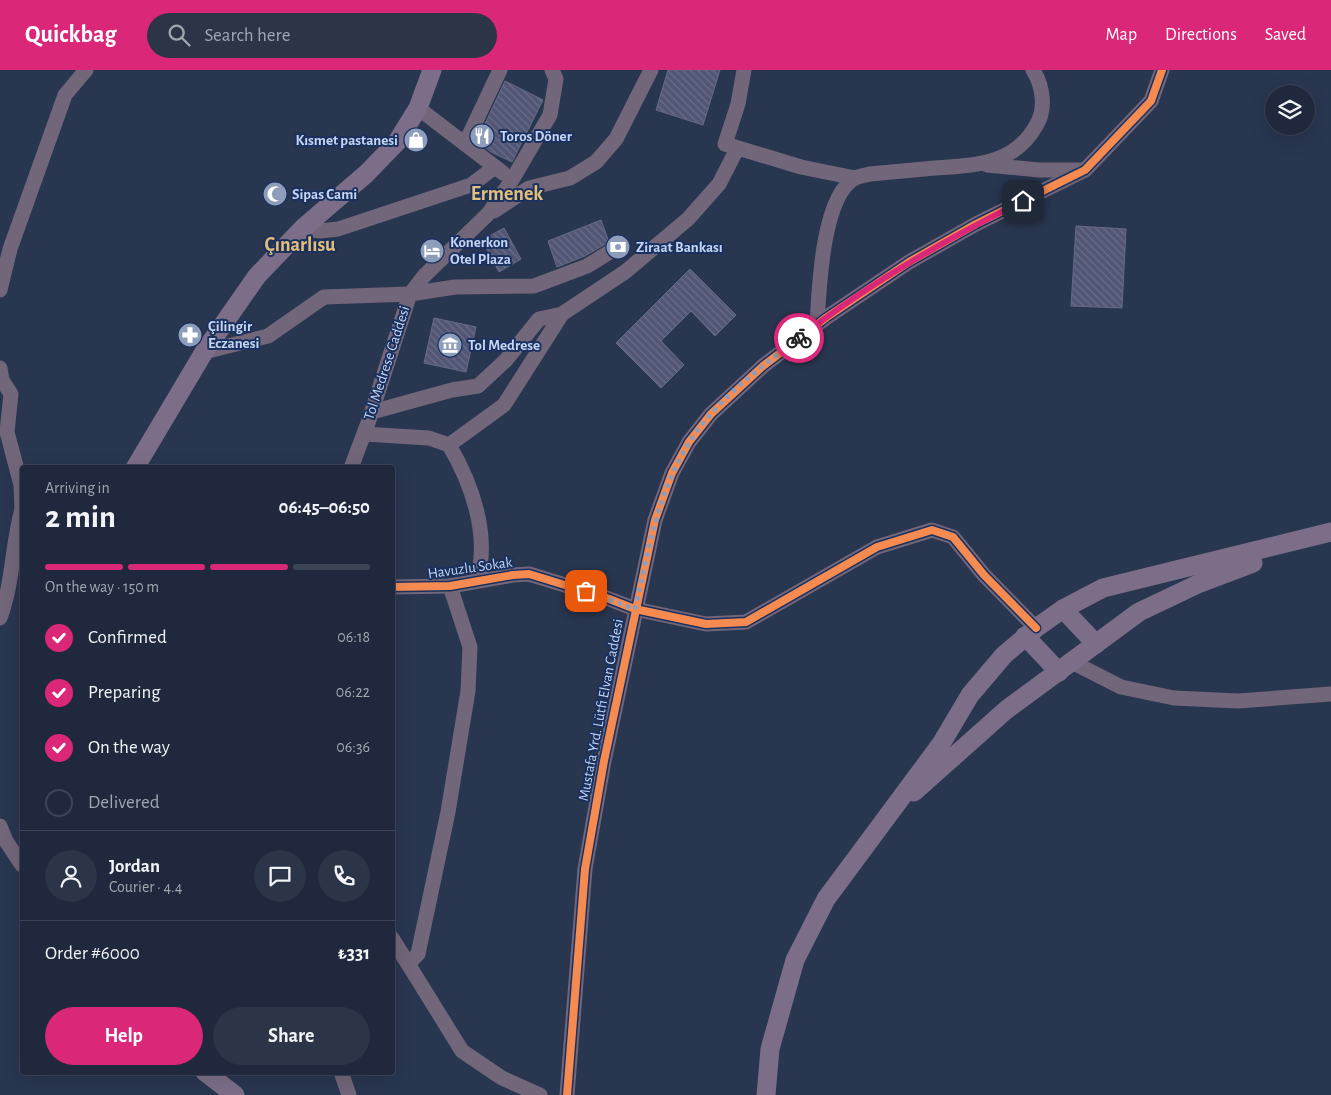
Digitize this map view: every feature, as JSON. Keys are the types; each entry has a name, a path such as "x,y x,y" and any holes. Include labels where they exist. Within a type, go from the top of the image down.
{"main road":[{"path":"137,465 204,352 257,276 303,228 366,174 396,142 418,108 432,70"},
{"path":"766,1095 770,1049 795,960 826,899 941,744 970,696 1004,655 1031,632 1063,609 1103,588 1331,532"},
{"path":"887,816 1006,710 1140,612 1200,583 1331,532"},
{"path":"1063,609 1096,644"},
{"path":"1031,632 1065,667"},
{"path":"209,1075 235,1095"}],"street":[{"path":"0,290 10,249 65,95 86,70"},
{"path":"465,144 500,70"},
{"path":"204,352 268,336 324,297 410,294 424,276 488,214 512,180 550,115 556,79 552,70"},
{"path":"488,214 530,188 570,178 596,162 616,139 651,70"},
{"path":"744,70 738,104 725,144 737,149 801,167 855,178 870,174 983,165 1039,170 1086,170"},
{"path":"983,165 1020,147 1032,134 1041,118 1043,98 1038,79 1033,70"},
{"name":"Mustafa Yrd. Lütfi Elvan Caddesi","path":"567,1095 585,869 604,762 655,520 672,473 689,442 711,414 763,366 817,324 909,262 976,224 1086,170 1150,101 1162,70"},
{"path":"418,108 512,180"},
{"path":"372,412 452,390 478,386 506,360 538,318 562,314 626,272 688,219 719,184 737,149"},
{"path":"303,228 320,231 338,230 471,186 495,167"},
{"path":"817,324 821,261 828,232 838,196 855,178"},
{"name":"Tol Medrese Caddesi","path":"352,465 372,412 410,294 455,287 534,286 587,266 618,247"},
{"path":"449,444 504,405 562,314"},
{"path":"0,368 2,380 11,394 7,432 20,481"},
{"path":"364,434 428,438 449,444 463,468 481,531 482,561 477,580"},
{"path":"0,618 9,594 14,537 20,516"},
{"name":"Havuzlu Sokak","path":"395,588 450,586 477,580 529,574 595,594 635,609 706,624 746,622 877,547 932,530 953,537 1031,632"},
{"path":"408,964 418,954 448,812 468,692 470,647 450,586"},
{"path":"1065,667 1121,687 1174,698 1238,701 1331,694"},
{"path":"0,826 6,841 20,862"},
{"path":"395,943 462,1051 502,1078 540,1095"},
{"path":"342,1075 349,1095"}],"building":[{"path":"668,70 720,70 703,125 656,110"},
{"path":"505,81 543,100 512,162 491,152 477,141"},
{"path":"601,220 609,242 585,256 557,267 548,241"},
{"path":"1076,226 1126,229 1122,308 1071,306"},
{"path":"504,228 521,259 499,272 482,240"},
{"path":"690,269 736,315 715,336 691,311 661,341 684,365 661,388 616,343"},
{"name":"Tol Medrese","path":"434,318 476,327 466,372 424,363"}],"cycle path":[{"path":"567,1095 585,869 604,761 655,520 672,473 689,442 711,414 763,366 827,317 909,262 976,224 1085,170 1151,101 1162,70"},
{"path":"395,587 450,586 529,574 604,597 635,609 706,624 746,622 877,547 932,530 953,537 984,575 1036,628"}],"way so far":[{"path":"586,591 635,609 655,520 672,473 689,442 711,414 763,366 799,338"}],"place":[{"name":"Toros Döner","path":"482,136"},
{"name":"Kısmet pastanesi","path":"416,140"},
{"name":"Sipas Cami","path":"275,194"},
{"name":"Ziraat Bankası","path":"618,247"},
{"name":"Konerkon Otel Plaza","path":"432,251"},
{"name":"Çilingir Eczanesi","path":"190,335"},
{"name":"Tol Medrese","path":"450,345"}],"district":[{"name":"Ermenek","path":"507,194"},
{"name":"Çınarlısu","path":"300,245"}],"route":[{"path":"799,338 826,317 909,262 976,224 1023,201"}]}
